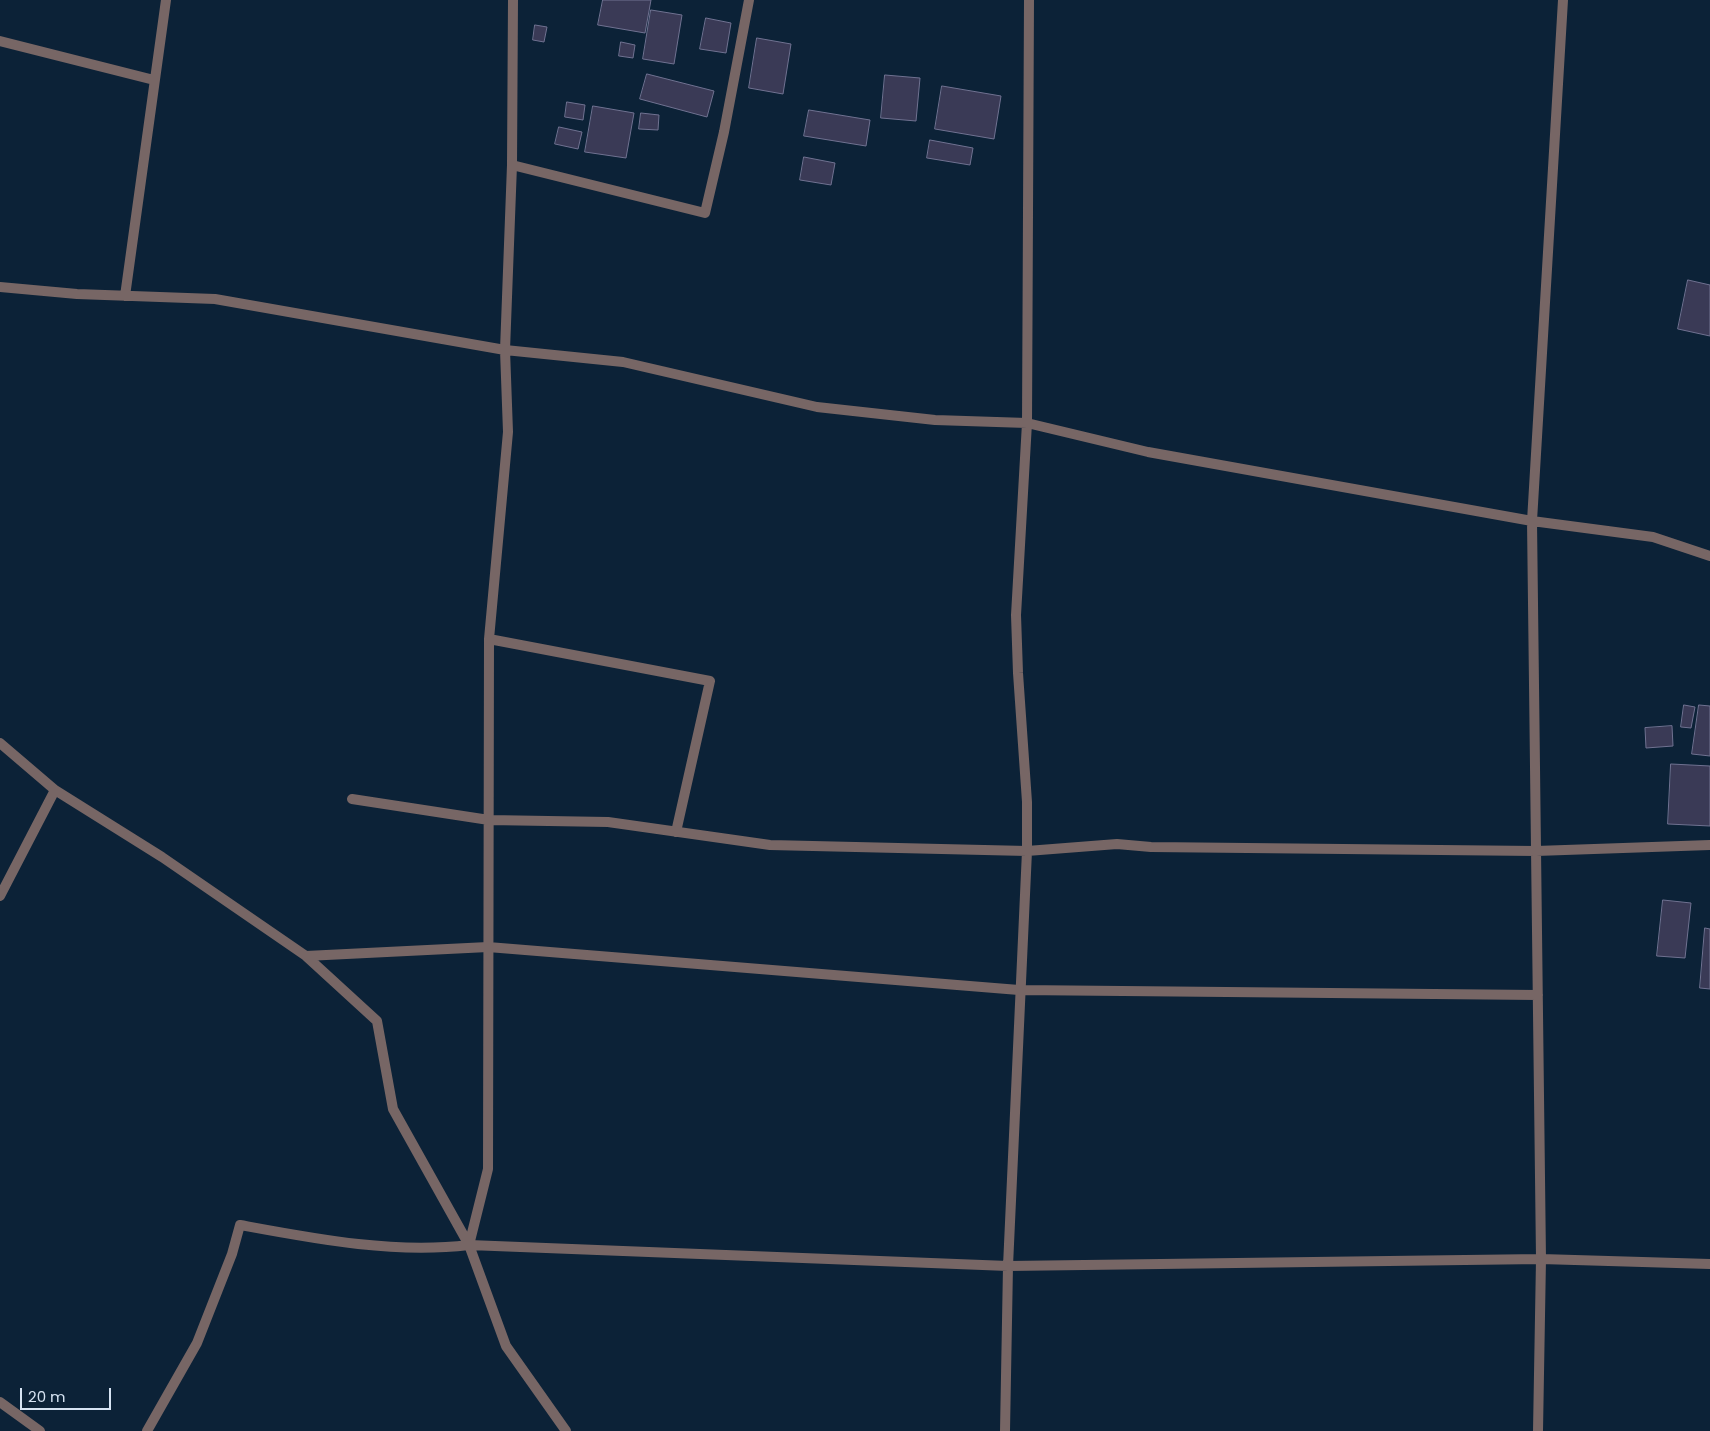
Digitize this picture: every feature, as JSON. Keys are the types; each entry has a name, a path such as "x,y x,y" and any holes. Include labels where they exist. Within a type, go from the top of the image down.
{"street":[{"path":"125,296 166,0"},
{"path":"470,1245 488,1169 489,639 508,432 505,350 512,165 513,0"},
{"path":"512,165 704,213 724,132 749,0"},
{"path":"1004,1431 1008,1266 1019,990 1027,851 1027,802 1016,615 1027,424 1029,0"},
{"path":"1538,1431 1541,1259 1532,521 1563,0"},
{"path":"0,41 154,80"},
{"path":"0,287 77,294 215,299 505,350 623,362 817,406 935,420 1027,424 1148,452 1532,521 1652,537 1710,556"},
{"path":"489,639 710,681 676,832"},
{"path":"0,743 55,790 170,863 306,956 376,1021 393,1109 470,1245 506,1346 566,1431"},
{"path":"0,896 55,790"},
{"path":"352,799 489,820 608,822 770,845 1027,851 1117,844 1151,847 1536,851 1710,845"},
{"path":"306,956 488,947 1019,990 1538,994"},
{"path":"147,1431 197,1343 232,1254 240,1225 331,1242 433,1249 470,1245 1008,1266 1541,1259 1710,1264"},
{"path":"0,1402 40,1431"}],"building":[{"path":"603,0 651,0 645,33 598,25"},
{"path":"651,10 682,15 674,64 643,59"},
{"path":"706,18 731,23 726,53 700,49"},
{"path":"535,25 547,27 544,42 533,40"},
{"path":"757,38 791,44 783,94 749,88"},
{"path":"621,42 635,45 633,58 619,56"},
{"path":"647,74 714,91 707,117 640,99"},
{"path":"885,75 920,78 916,121 881,118"},
{"path":"942,86 1001,96 994,139 935,129"},
{"path":"567,102 585,105 583,120 565,117"},
{"path":"593,106 634,113 626,158 585,152"},
{"path":"809,110 870,120 866,146 804,136"},
{"path":"641,113 659,115 658,130 639,129"},
{"path":"559,127 582,132 578,149 555,144"},
{"path":"930,140 973,148 970,165 927,158"},
{"path":"804,157 835,163 831,185 800,180"},
{"path":"1688,280 1710,285 1710,336 1678,329"},
{"path":"1684,705 1695,707 1691,728 1681,727"},
{"path":"1699,705 1710,706 1710,756 1692,754"},
{"path":"1672,726 1673,746 1646,748 1645,728"},
{"path":"1671,764 1710,766 1710,826 1668,824"},
{"path":"1663,900 1691,903 1685,958 1657,956"},
{"path":"1705,928 1710,929 1710,989 1700,988"}]}
